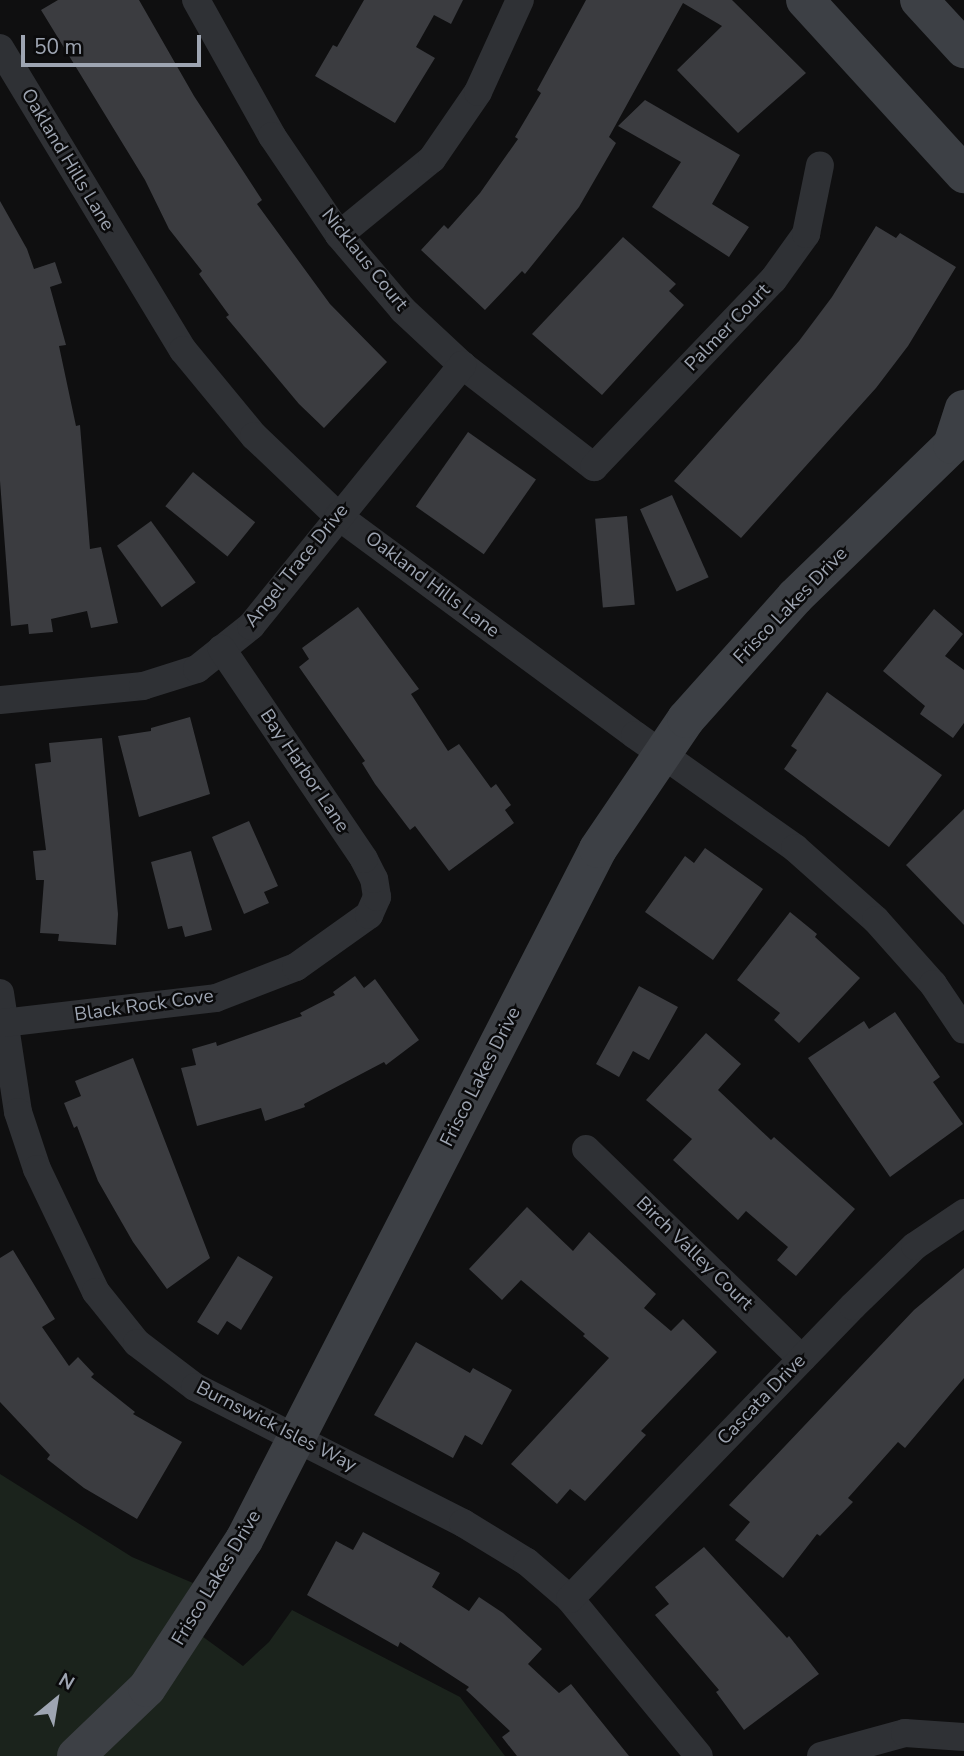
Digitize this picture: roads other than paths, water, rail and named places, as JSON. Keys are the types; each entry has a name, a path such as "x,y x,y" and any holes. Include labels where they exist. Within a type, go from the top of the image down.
{"street":[{"name":"Nicklaus Court","path":"196,0 272,136 339,235 403,310 462,365 594,467"},
{"path":"339,235 432,159 478,92 520,0"},
{"path":"805,0 964,174"},
{"path":"919,0 964,49"},
{"name":"Oakland Hills Lane","path":"0,48 183,350 254,436 338,516 662,754 795,848 876,920 933,984 964,1030"},
{"name":"Palmer Court","path":"594,467 773,280 806,234 820,165"},
{"name":"Angel Trace Drive","path":"0,700 143,686 197,669 251,626 462,365"},
{"name":"Frisco Lakes Drive","path":"76,1756 147,1688 183,1637 244,1540 598,849 686,719 795,597 958,443 964,409"},
{"name":"Bay Harbor Lane","path":"222,649 364,859 374,879 377,898"},
{"name":"Black Rock Cove","path":"3,1023 216,998 296,967 369,915 377,898"},
{"name":"Burnswick Isles Way","path":"0,993 18,1112 37,1169 96,1292 138,1343 195,1387 463,1523 527,1562 570,1599 699,1756"},
{"name":"Birch Valley Court","path":"586,1149 802,1359"},
{"name":"Cascata Drive","path":"570,1599 915,1246 964,1213"},
{"path":"821,1756 905,1733 964,1737"}]}
